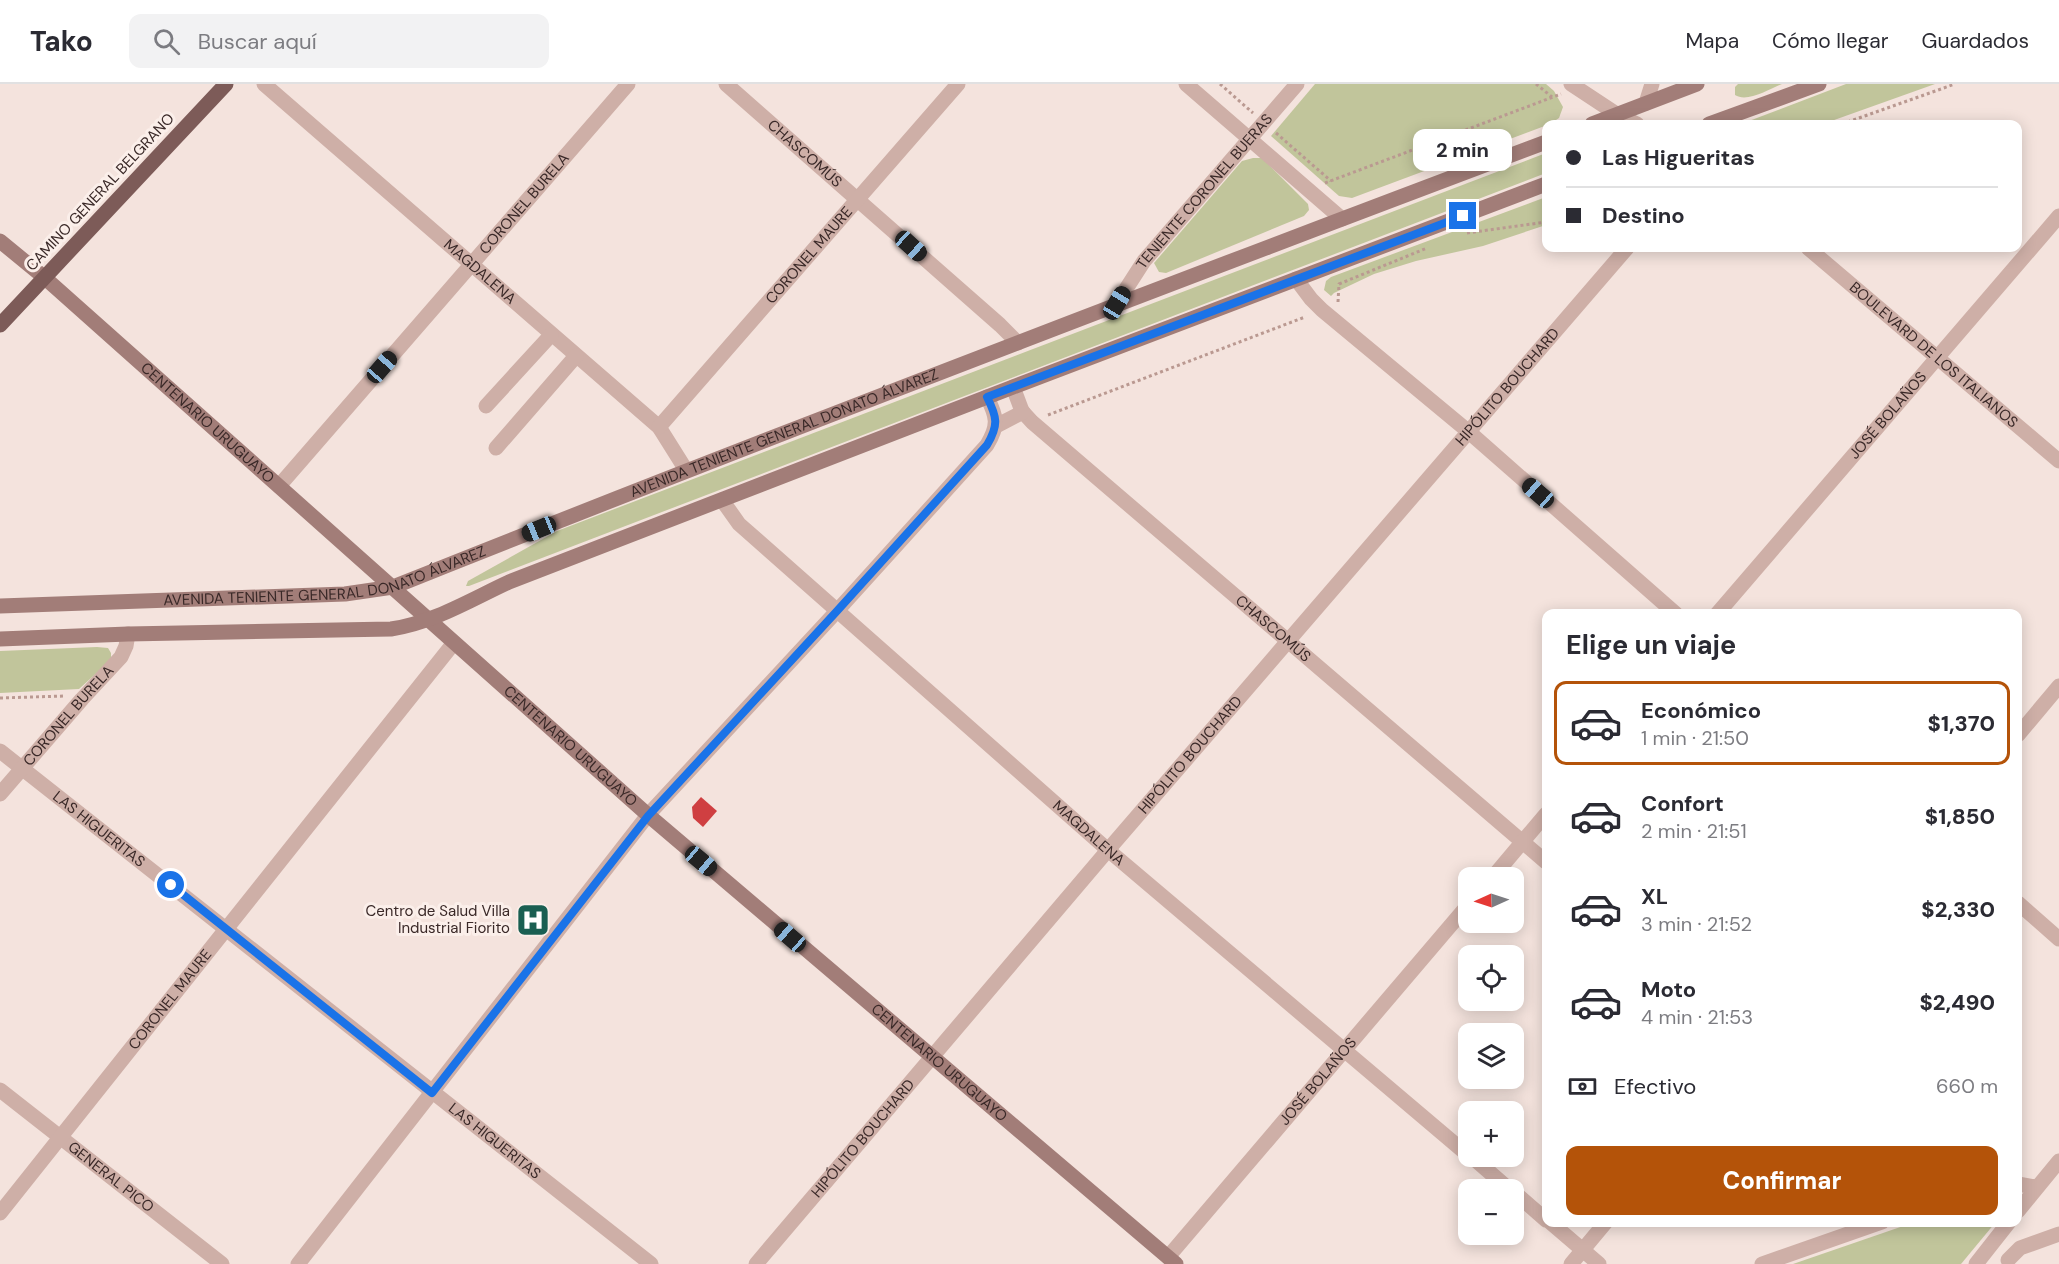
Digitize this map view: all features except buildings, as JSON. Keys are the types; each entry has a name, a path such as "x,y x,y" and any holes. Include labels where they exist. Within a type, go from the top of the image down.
{"main road":[{"name":"CAMINO GENERAL BELGRANO","path":"0,325 226,84"},
{"path":"1604,120 1697,84"},
{"path":"1733,120 1819,84"},
{"name":"AVENIDA TENIENTE GENERAL DONATO ÁLVAREZ","path":"0,606 345,594 393,587 686,470 1117,303 1542,144"},
{"path":"0,639 409,627 429,620 509,582 1542,186"},
{"name":"CENTENARIO URUGUAYO","path":"0,241 45,278 648,816 1172,1261"}],"street":[{"name":"MAGDALENA","path":"264,84 659,427 686,470"},
{"name":"CORONEL BURELA","path":"279,486 627,84"},
{"name":"CHASCOMÚS","path":"726,84 1018,343"},
{"name":"CORONEL MAURE","path":"659,427 958,84"},
{"path":"1186,84 1342,219"},
{"name":"TENIENTE CORONEL BUERAS","path":"1117,303 1144,261 1297,84"},
{"path":"1646,103 1652,84"},
{"path":"1574,86 1629,120"},
{"name":"JOSÉ BOLAÑOS","path":"1721,609 2059,216"},
{"name":"HIPÓLITO BOUCHARD","path":"756,1264 1108,850 1624,252"},
{"name":"BOULEVARD DE LOS ITALIANOS","path":"1813,252 2059,461"},
{"path":"1296,279 1322,310 1468,432 1670,609"},
{"path":"486,406 551,334"},
{"path":"496,448 576,356"},
{"name":"CHASCOMÚS","path":"1013,387 1028,417 1542,859"},
{"path":"298,1264 648,816 987,445 996,426 994,412 987,397"},
{"path":"996,426 1028,417"},
{"name":"MAGDALENA","path":"722,500 739,524 1108,850 1458,1146"},
{"name":"CORONEL BURELA","path":"0,794 121,657 128,634"},
{"name":"CORONEL MAURE","path":"0,1213 453,644"},
{"path":"2022,730 2059,686"},
{"name":"LAS HIGUERITAS","path":"0,751 651,1264"},
{"path":"1501,867 1542,819"},
{"path":"2022,907 2059,939"},
{"name":"JOSÉ BOLAÑOS","path":"1172,1261 1344,1051 1458,917"},
{"name":"GENERAL PICO","path":"0,1090 222,1264"},
{"path":"2022,1205 2059,1161"},
{"name":"MAGDALENA","path":"1483,1167 1498,1179"},
{"path":"2022,1185 2035,1187"},
{"name":"MAGDALENA","path":"1524,1201 1542,1216"},
{"name":"MAGDALENA","path":"1555,1227 1599,1264"},
{"path":"1571,1264 1602,1227"},
{"path":"1762,1264 1868,1227"},
{"path":"1976,1264 2005,1227"},
{"path":"1992,1245 2010,1262 2020,1248 2059,1234"}],"path":[{"path":"1536,84 1552,97"},
{"path":"1853,120 1955,84"},
{"path":"1309,190 1552,97 1574,86"},
{"path":"1465,233 1542,223"},
{"path":"1028,417 1338,304 1339,284 1434,246"},
{"path":"0,698 60,695 82,699"}],"green space":[{"path":"1315,84 1546,84 1554,91 1563,107 1559,118 1542,120 1542,127 1352,198 1339,196 1271,136"},
{"path":"1738,84 1782,84 1758,94 1740,97 1735,95 1735,87"},
{"path":"1846,84 1935,84 1834,120 1752,120"},
{"path":"1542,155 1542,175 466,586 468,581 557,531"},
{"path":"1262,158 1308,204 1309,210 1304,216 1166,273 1159,272 1154,263 1242,161"},
{"path":"1542,198 1542,226 1483,246 1416,261 1374,274 1331,296 1324,290 1326,281 1331,277"},
{"path":"108,648 111,660 79,689 0,693 0,651"},
{"path":"1900,1227 1992,1227 1961,1264 1793,1264"}],"place":[{"name":"Centro de Salud Villa Industrial Fiorito","path":"533,920"}],"route":[{"path":"171,885 432,1093 648,816 987,445 996,426 994,412 987,397 1463,216"}]}
